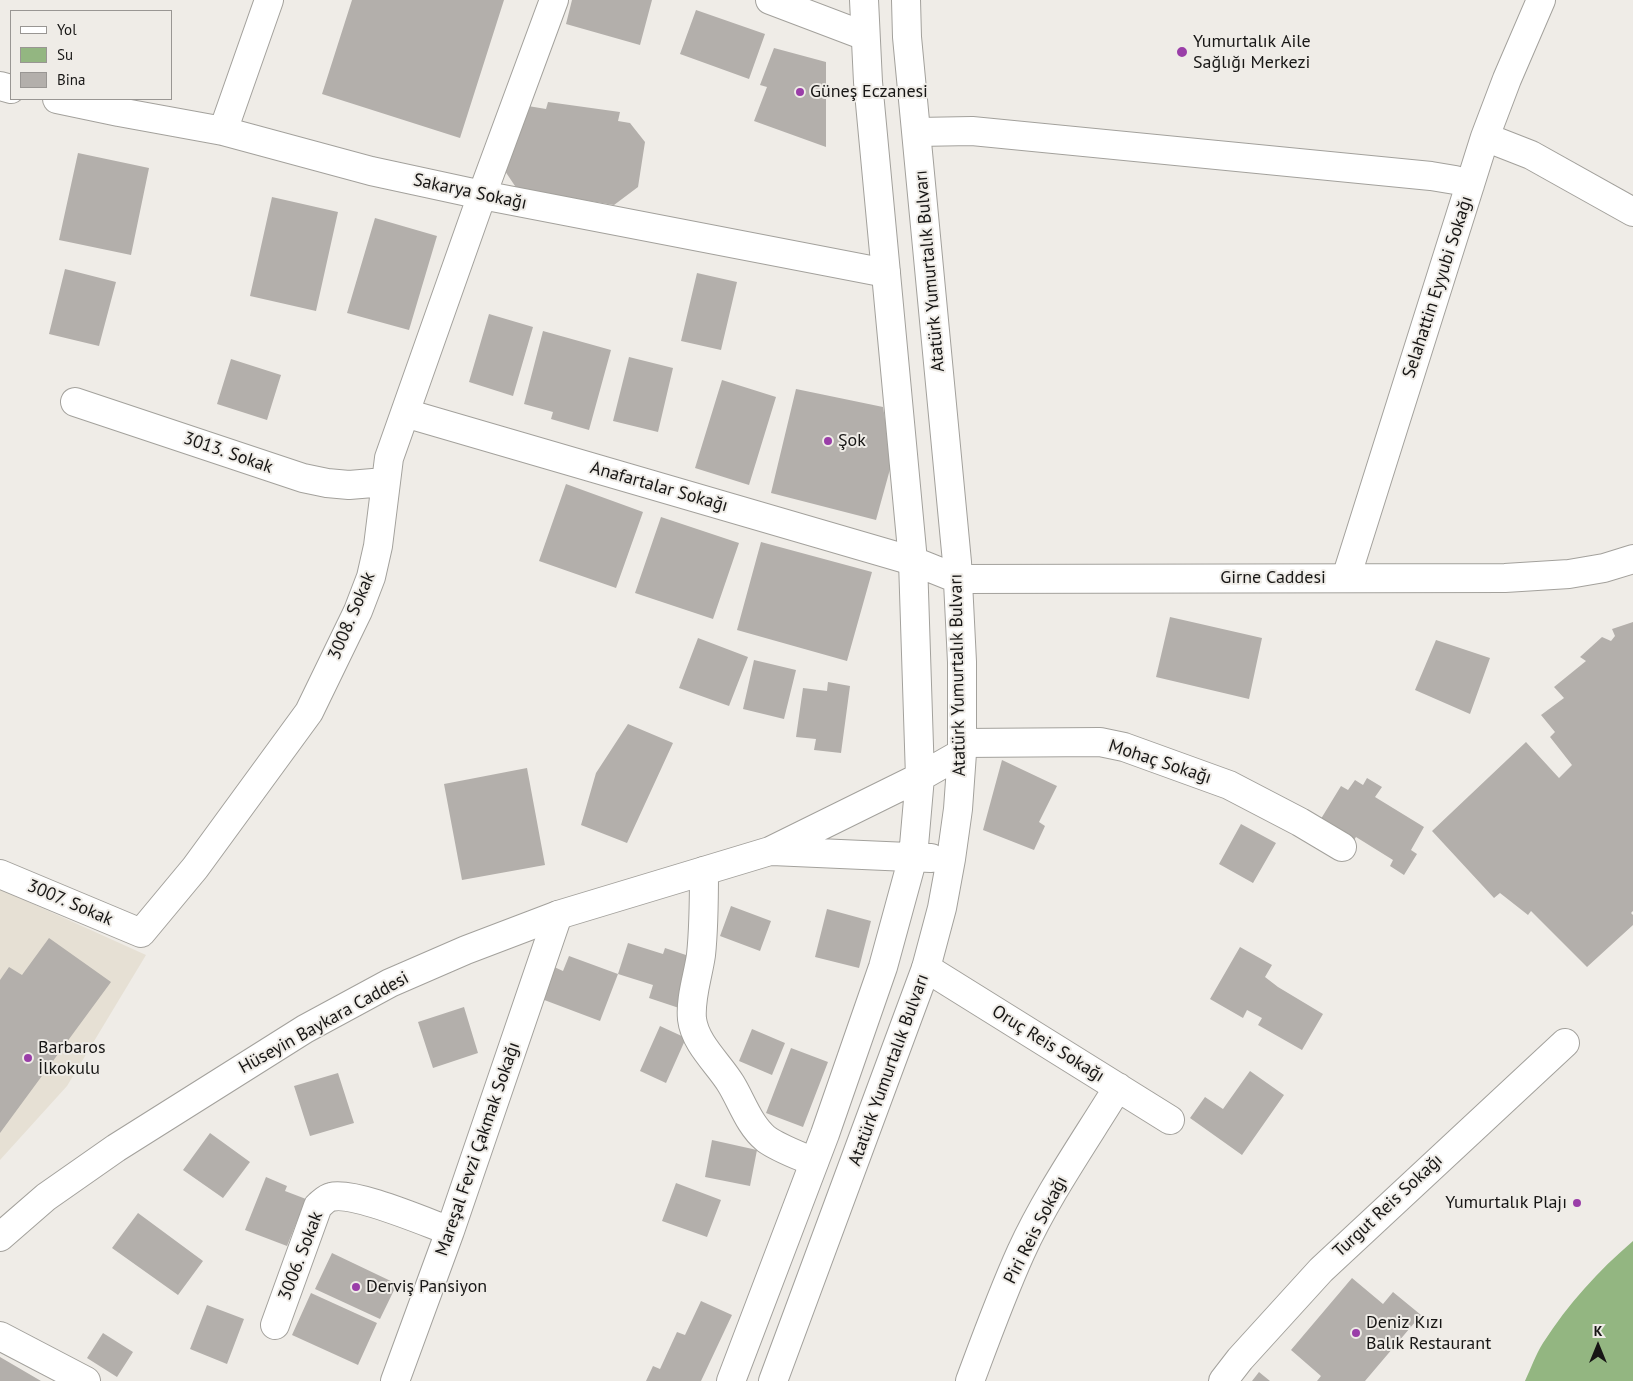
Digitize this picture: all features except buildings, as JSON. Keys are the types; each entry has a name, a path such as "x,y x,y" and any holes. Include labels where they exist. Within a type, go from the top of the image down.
{"street":[{"path":"223,130 269,0"},
{"name":"3008. Sokak","path":"141,933 195,868 308,712 358,611 371,577 378,546 389,458 482,195 554,0"},
{"path":"770,0 866,36"},
{"path":"731,1381 814,1162 883,967 912,858 920,777 913,561 868,82 864,0"},
{"name":"Atatürk Yumurtalık Bulvarı","path":"773,1381 926,968 942,908 958,809 962,748 962,662 958,579 907,38 906,0"},
{"name":"Selahattin Eyyubi Sokağı","path":"1346,578 1485,137 1507,79 1541,0"},
{"name":"Sakarya Sokağı","path":"62,100 223,130 371,171 482,195 886,274"},
{"path":"917,132 972,130 1432,176 1470,185"},
{"path":"1485,137 1531,156 1633,212"},
{"name":"3013. Sokak","path":"75,402 303,478 349,485 385,482"},
{"name":"Anafartalar Sokağı","path":"405,413 913,561"},
{"name":"Girne Caddesi","path":"913,561 958,579 1505,578 1560,574 1604,568 1633,559"},
{"name":"Mohaç Sokağı","path":"962,748 1100,742 1124,747 1229,785 1300,822 1342,847"},
{"name":"Hüseyin Baykara Caddesi","path":"0,1237 46,1197 116,1148 305,1029 390,983 466,950 558,916 770,851 920,777 962,748"},
{"name":"Hüseyin Baykara Caddesi","path":"770,851 951,859"},
{"path":"704,871 703,939 692,1007 692,1020 696,1032 704,1047 732,1084 748,1116 764,1137 776,1145 814,1162"},
{"name":"3007. Sokak","path":"0,874 141,933"},
{"name":"Mareşal Fevzi Çakmak Sokağı","path":"395,1381 450,1231 558,916"},
{"name":"Oruç Reis Sokağı","path":"926,968 1170,1120"},
{"name":"Turgut Reis Sokağı","path":"1223,1381 1240,1359 1321,1270 1565,1043"},
{"name":"Piri Reis Sokağı","path":"970,1381 992,1320 1021,1252 1046,1204 1118,1087"},
{"name":"3006. Sokak","path":"275,1325 318,1206 329,1197 343,1196 364,1200 450,1231"},
{"path":"0,1336 86,1381"}],"shaded area":[{"path":"0,889 146,955 67,1086 0,1160"}],"water":[{"path":"1633,1241 1633,1381 1525,1381 1540,1347 1573,1301"}],"place":[{"name":"Yumurtalık Aile Sağlığı Merkezi","path":"1182,52"},
{"name":"Güneş Eczanesi","path":"800,92"},
{"name":"Şok","path":"828,441"},
{"name":"Barbaros İlkokulu","path":"28,1058"},
{"name":"Yumurtalık Plajı","path":"1577,1203"},
{"name":"Derviş Pansiyon","path":"356,1287"},
{"name":"Deniz Kızı Balık Restaurant","path":"1356,1333"}]}
